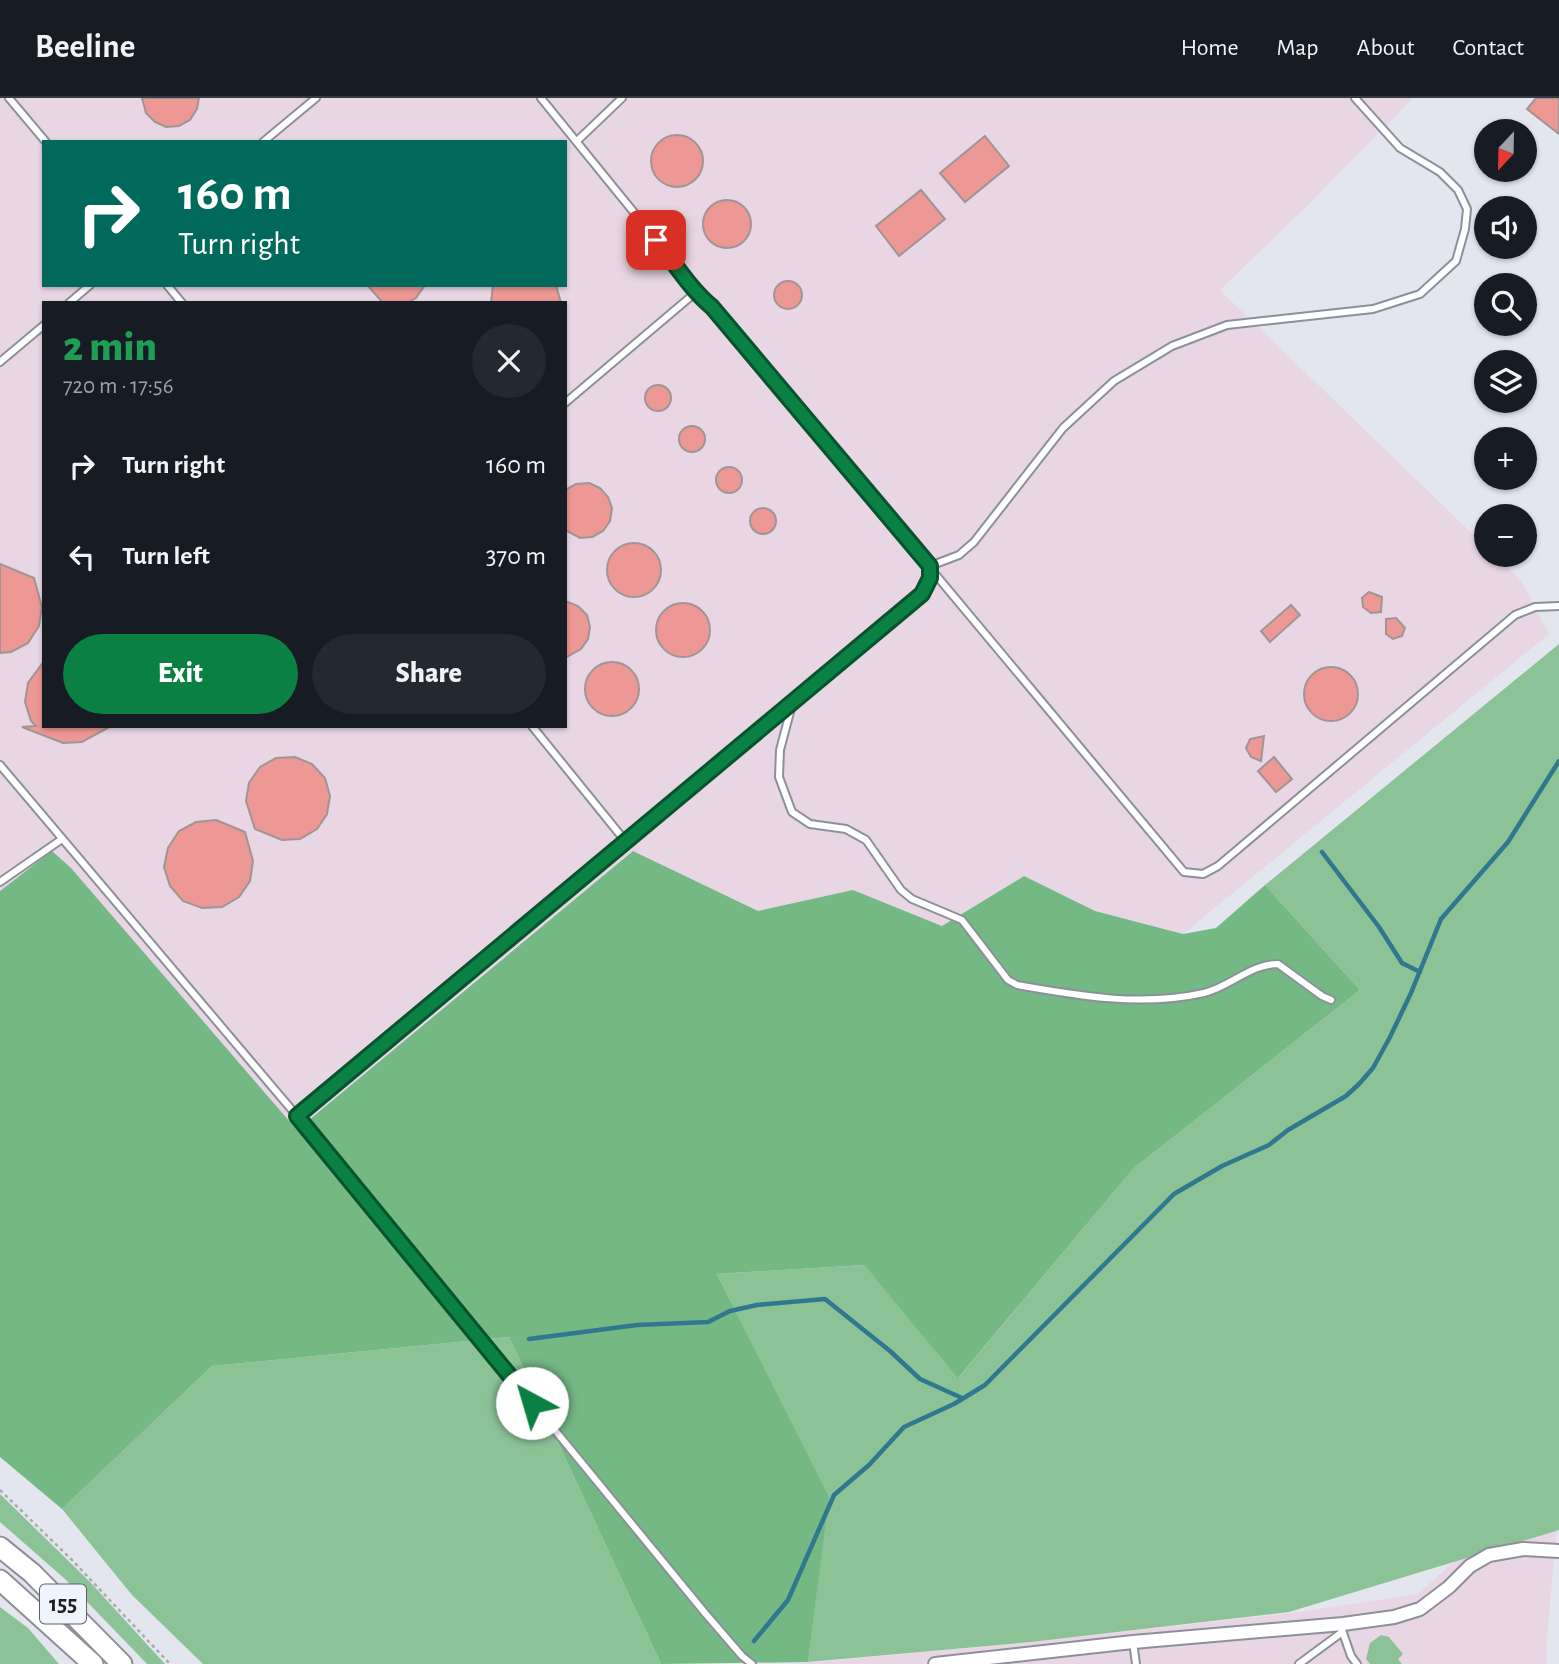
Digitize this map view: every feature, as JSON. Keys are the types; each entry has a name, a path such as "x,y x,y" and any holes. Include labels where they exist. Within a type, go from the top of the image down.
{"main road":[{"name":"155","path":"0,1547 32,1573 122,1664"},
{"name":"155","path":"0,1580 93,1664"}],"street":[{"path":"935,1664 1133,1642 1342,1629 1420,1609 1449,1587 1470,1566 1489,1555 1523,1549 1559,1551"}],"lane":[{"path":"9,98 44,140"},
{"path":"265,140 316,98"},
{"path":"541,98 688,279 695,293 712,307 1184,872 1203,874 1218,866 1515,615 1535,607 1559,606"},
{"path":"577,141 622,98"},
{"path":"930,566 960,555 974,542 1063,429 1084,408 1114,382 1172,346 1200,333 1227,326 1373,309 1420,294 1456,261 1465,229 1467,209 1458,190 1440,172 1400,148 1355,98"},
{"path":"71,301 88,287"},
{"path":"169,287 180,301"},
{"path":"567,401 695,293"},
{"path":"0,362 42,326"},
{"path":"297,1116 922,594 930,578 930,566"},
{"path":"793,700 780,750 779,776 792,812 810,824 856,832 866,840 901,890 912,899 962,920 1008,980 1017,985 1125,1001 1160,999 1207,992 1262,965 1278,964 1331,1000"},
{"path":"533,728 626,842"},
{"path":"0,765 297,1116 705,1613 752,1664"},
{"path":"0,882 62,839"},
{"path":"1299,1664 1342,1629 1357,1664"},
{"path":"1133,1642 1136,1664"}],"path":[{"path":"0,1490 81,1569 170,1664"}],"shaded area":[{"path":"0,98 1413,98 1220,290 1474,535 1474,567 1506,567 1522,582 1549,634 1183,934 1095,911 1024,876 942,926 853,890 758,911 633,851 297,1130 71,868 52,851 0,891"},
{"path":"1557,1529 1546,1647 1547,1664 795,1664 1031,1642 1292,1613 1418,1594 1484,1535"}],"green space":[{"path":"1559,644 1559,1530 1289,1612 1031,1642 808,1662 828,1496 717,1274 864,1265 959,1377 1133,1169 1360,990 1265,885"},
{"path":"52,851 71,868 297,1130 633,851 758,911 853,890 942,926 1024,876 1095,911 1183,934 1216,928 1265,885 1360,990 1133,1169 958,1378 864,1265 717,1274 829,1497 808,1662 661,1664 509,1337 212,1366 62,1509 0,1457 0,891"},
{"path":"509,1337 661,1664 203,1664 132,1595 62,1509 212,1366"},
{"path":"0,1494 90,1582 165,1664 147,1664 65,1579 0,1522"},
{"path":"0,1607 28,1628 59,1664 0,1664"},
{"path":"1381,1635 1389,1637 1403,1654 1398,1659 1402,1664 1370,1664 1366,1659 1370,1643"}],"building":[{"path":"142,98 199,98 197,109 190,120 179,126 166,127 155,122 146,113"},
{"path":"1536,98 1559,98 1559,134 1527,109"},
{"path":"677,135 687,137 695,143 701,151 701,171 695,179 687,185 677,187 667,185 659,179 653,171 651,161 653,151 659,143 667,137"},
{"path":"985,136 1009,166 965,202 940,173"},
{"path":"921,190 945,219 899,256 876,226"},
{"path":"727,200 744,207 751,224 744,241 727,248 710,241 703,224 710,207"},
{"path":"788,281 798,285 802,295 798,305 788,309 778,305 774,295 778,285"},
{"path":"369,287 424,287 411,301 381,301"},
{"path":"493,287 557,287 560,301 491,301"},
{"path":"658,385 667,389 671,398 667,407 658,411 649,407 645,398 649,389"},
{"path":"692,426 701,430 705,439 701,448 692,452 683,448 679,439 683,430"},
{"path":"729,467 738,471 742,480 738,489 729,493 720,489 716,480 720,471"},
{"path":"589,483 600,488 608,497 612,508 610,521 603,531 592,537 580,538 567,531 567,489 576,484"},
{"path":"763,508 772,512 776,521 772,530 763,534 754,530 750,521 754,512"},
{"path":"634,543 653,551 661,570 653,589 634,597 615,589 607,570 615,551"},
{"path":"0,564 34,578 42,607 39,626 28,643 11,652 0,653"},
{"path":"1369,592 1382,597 1381,612 1371,613 1363,607 1362,598"},
{"path":"567,602 578,606 587,615 590,627 588,639 581,649 567,657"},
{"path":"683,603 702,611 710,630 702,649 683,657 664,649 656,630 664,611"},
{"path":"1291,605 1300,615 1270,642 1261,631"},
{"path":"1396,618 1405,628 1402,636 1393,639 1386,634 1386,619"},
{"path":"612,662 631,670 639,689 631,708 612,716 593,708 585,689 593,670"},
{"path":"42,664 42,728 107,728 82,742 63,743 22,727 36,726 31,721 25,702 28,683"},
{"path":"1331,667 1350,675 1358,694 1350,713 1331,721 1312,713 1304,694 1312,675"},
{"path":"1264,736 1261,761 1251,757 1246,748 1250,739"},
{"path":"295,757 312,764 325,778 330,796 327,814 317,829 300,839 282,840 255,829 246,801 249,783 260,767 276,758"},
{"path":"1274,757 1292,779 1276,792 1258,771"},
{"path":"216,820 245,832 253,861 250,881 239,897 222,907 202,908 183,901 170,886 164,867 168,848 179,831 196,822"}],"waterway":[{"path":"754,1641 788,1600 834,1495 869,1465 904,1427 954,1404 985,1385 1174,1194 1222,1166 1269,1145 1288,1130 1346,1096 1359,1084 1373,1068 1390,1037 1441,919 1508,842 1559,761"},
{"path":"1322,852 1379,927 1402,963 1420,972"},
{"path":"529,1339 637,1325 708,1322 730,1311 757,1305 825,1299 920,1379 962,1398"}],"route":[{"path":"532,1403 297,1116 793,700 876,634 922,594 928,587 930,578 930,566 712,307 695,293 688,279 656,240"}]}
